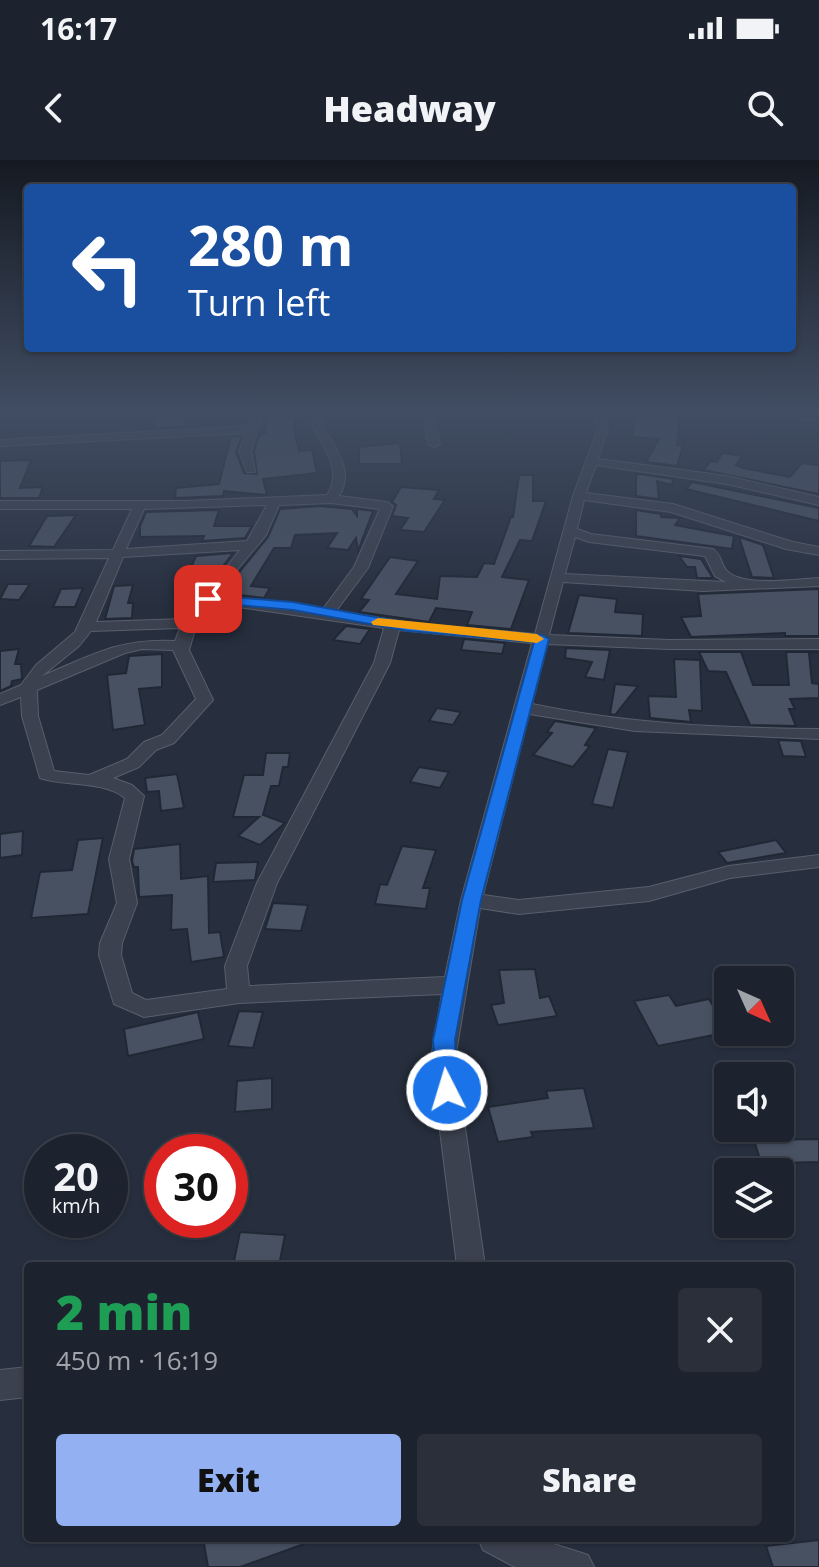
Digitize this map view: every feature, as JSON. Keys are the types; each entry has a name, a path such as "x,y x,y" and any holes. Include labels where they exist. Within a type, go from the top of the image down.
{"street":[{"path":"331,499 340,488 342,478"},
{"path":"470,1262 443,1059 471,900 585,478"},
{"path":"710,478 819,501"},
{"path":"579,496 673,508 791,546 819,551"},
{"path":"0,505 274,503 331,499 389,508 361,568 328,612"},
{"path":"96,779 133,763 150,746 168,739 205,700 180,646 188,623 264,528 274,503"},
{"path":"140,505 115,554 87,627 72,646 32,677 30,690 33,731 46,774 96,779 128,790 135,796 119,859 127,903 111,943 110,955 122,998 144,1009 239,995 455,985"},
{"path":"570,531 589,538 708,552 713,555 720,573 744,586"},
{"path":"0,555 115,554 250,545"},
{"path":"558,578 675,586 819,582"},
{"path":"208,599 275,604 393,624 542,639 705,647 819,644"},
{"path":"87,627 188,623"},
{"path":"239,995 236,966 267,883 382,663 393,624"},
{"path":"0,700 30,690 120,649 142,644 180,646"},
{"path":"525,708 587,722 633,724 670,731 819,734"},
{"path":"471,900 519,907 649,894 729,872 819,861"},
{"path":"0,1385 24,1382"},
{"path":"509,1548 576,1567"}],"building":[{"path":"0,478 24,478 20,488 43,487 39,498 0,498"},
{"path":"221,478 275,478 263,479 267,495 224,491 223,496 175,498 176,488 219,484"},
{"path":"519,478 533,478 533,501 546,501 532,541 520,540 502,577 529,580 511,629 467,625 472,612 436,608 429,622 359,612 369,600 361,599 390,557 418,561 396,594 437,599 440,576 477,577 484,563 494,564 513,517"},
{"path":"636,478 673,479 672,485 657,481 659,499 636,496"},
{"path":"740,478 819,478 819,494"},
{"path":"692,482 819,508 819,521 686,489"},
{"path":"401,487 439,490 434,499 445,500 424,532 400,530 408,518 392,516 396,505 392,502"},
{"path":"320,506 352,509 357,516 357,509 373,511 358,551 356,538 348,550 327,548 337,533 295,535 291,548 274,548 251,586 270,588 264,598 222,593 268,537 280,509"},
{"path":"219,510 214,526 252,526 245,538 202,541 204,536 140,537 140,526 146,512"},
{"path":"636,510 661,514 661,517 680,518 675,525 734,536 732,549 636,536"},
{"path":"76,515 54,547 29,546 47,516"},
{"path":"739,537 763,545 774,578 752,577"},
{"path":"233,553 205,590 181,591 196,556"},
{"path":"679,556 701,559 713,578 697,578 695,567 687,567"},
{"path":"8,584 30,584 19,600 0,599"},
{"path":"133,585 128,603 133,603 132,618 105,619 114,586"},
{"path":"83,588 75,607 53,607 61,589"},
{"path":"819,589 819,636 785,636 785,633 691,637 681,617 701,616 698,594"},
{"path":"579,595 617,599 615,612 643,614 642,636 568,633"},
{"path":"346,626 370,629 360,644 333,640"},
{"path":"464,639 505,643 502,654 461,650"},
{"path":"566,648 610,650 604,680 585,677 592,662 565,658"},
{"path":"19,649 15,664 21,664 22,679 12,681 11,686 0,691 0,651"},
{"path":"699,652 741,652 753,685 789,685 786,652 819,652 809,653 812,683 819,684 819,698 790,699 795,709 789,709 796,726 750,725 726,672 708,671"},
{"path":"162,654 162,687 139,689 145,725 113,730 107,675 126,673 129,656"},
{"path":"674,659 700,660 702,711 689,710 691,722 650,718 648,696 676,697"},
{"path":"615,684 638,686 615,715 610,714"},
{"path":"437,708 461,712 453,725 429,721"},
{"path":"555,721 596,728 585,745 590,746 573,767 533,755 552,733 547,732"},
{"path":"778,740 801,741 806,757 783,756"},
{"path":"608,749 628,752 613,808 592,804"},
{"path":"266,753 290,753 288,767 283,767 279,786 271,786 263,815 285,823 260,845 238,836 259,817 233,817 244,775 263,775"},
{"path":"419,767 449,772 440,788 410,782"},
{"path":"177,774 184,808 161,811 159,791 147,792 145,778"},
{"path":"23,831 22,855 0,858 0,834"},
{"path":"103,838 88,914 31,918 40,872 72,870 78,840"},
{"path":"776,840 786,853 727,863 718,852"},
{"path":"180,844 181,879 208,876 209,933 220,932 224,957 191,962 187,929 171,930 172,895 139,897 138,867 134,867 132,861 134,849"},
{"path":"402,846 436,850 423,888 430,888 426,909 375,904 380,884 387,885"},
{"path":"258,862 255,880 213,882 216,863"},
{"path":"273,903 308,905 301,931 265,929"},
{"path":"535,969 540,998 549,996 557,1016 498,1025 491,1005 504,1003 499,970"},
{"path":"669,995 676,1006 709,999 714,1007 714,1035 658,1046 634,1001"},
{"path":"239,1011 263,1012 253,1048 228,1046"},
{"path":"198,1012 204,1039 128,1056 124,1029"},
{"path":"272,1078 272,1109 235,1112 237,1081"},
{"path":"584,1088 594,1128 531,1132 533,1137 498,1142 488,1107 548,1098 546,1091"},
{"path":"794,1139 819,1139 819,1162 760,1158 755,1142 794,1142"},
{"path":"248,1233 285,1235 280,1262 234,1262 239,1238 248,1238"},
{"path":"819,1540 819,1567 773,1567 766,1546"},
{"path":"204,1542 309,1542 240,1567 208,1567"}],"slow traffic":[{"path":"378,622 537,639"}],"route":[{"path":"208,599 293,606 408,627 542,639 471,900 444,1040 447,1090"}]}
